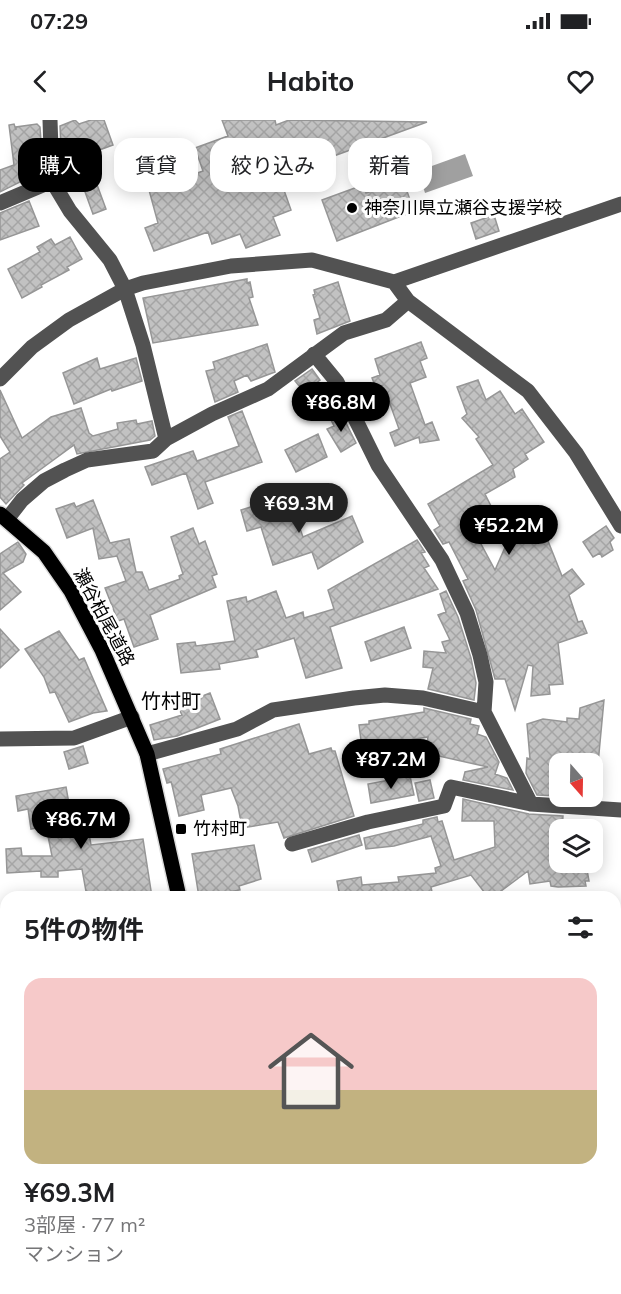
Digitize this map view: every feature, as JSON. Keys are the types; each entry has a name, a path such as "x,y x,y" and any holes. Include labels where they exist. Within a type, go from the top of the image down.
{"main road":[{"name":"瀬谷柏尾道路","path":"4,516 44,552 71,591 132,717 147,754 178,891"}],"street":[{"path":"50,120 51,138"},
{"path":"0,203 26,192"},
{"path":"59,192 70,211 110,260 125,289 144,345 166,439"},
{"path":"0,379 32,347 69,320 125,289 143,283 231,266 312,260 394,282 621,204"},
{"path":"394,282 408,301 528,391 576,453 621,526"},
{"path":"4,516 44,481 87,460 153,451 166,439 212,414 268,389 352,329 386,320 408,301"},
{"path":"314,354 341,390 378,465 425,532 457,590 480,655 486,682 484,712 531,804"},
{"path":"147,754 237,729 273,710 346,699 385,695 423,699 484,712"},
{"path":"0,739 74,738 132,717"},
{"path":"292,844 368,822 444,806 451,787 531,804 621,810"}],"shaded area":[{"path":"465,154 473,176 432,191 432,166"}],"building":[{"path":"75,120 79,124 91,120 104,120 113,145 102,149 102,138 61,138 60,126"},
{"path":"222,120 275,120 276,125 289,120 427,122 383,138 348,138 348,151 336,155 336,138 222,138 228,136"},
{"path":"14,124 16,130 16,127 37,124 40,127 41,138 18,138 18,183 0,192 0,170 14,165 9,125"},
{"path":"210,143 210,192 285,192 291,210 273,217 280,235 246,248 240,234 212,244 208,232 154,251 145,228 158,223 150,192 198,192 198,173 203,171 198,157 198,147"},
{"path":"348,190 366,193 407,192 414,211 337,241 322,200"},
{"path":"85,192 100,192 106,209 93,214"},
{"path":"29,201 39,226 0,240 0,213"},
{"path":"494,215 499,231 476,239 471,223"},
{"path":"70,237 82,259 67,267 69,270 22,298 8,269 40,252 37,247 51,239 55,245"},
{"path":"247,279 247,283 250,282 253,297 249,298 258,325 153,343 143,298"},
{"path":"338,282 350,321 317,334 314,320 320,318 313,295 314,290"},
{"path":"421,342 427,358 420,361 426,377 410,383 425,425 432,422 439,440 420,443 419,437 395,446 390,433 399,429 385,390 378,393 372,378 380,375 375,359"},
{"path":"267,344 275,372 251,381 247,375 234,381 238,392 215,402 206,371 215,369 213,362"},
{"path":"97,358 100,369 136,358 142,381 112,391 111,389 74,404 63,373"},
{"path":"312,369 320,380 304,392 295,381"},
{"path":"478,380 486,400 500,391 515,414 522,409 544,442 525,454 528,459 513,469 515,477 485,494 497,518 473,529 495,570 506,545 514,542 510,533 540,521 562,576 572,569 584,584 569,595 578,622 582,621 587,633 558,643 563,684 549,685 550,694 531,696 533,666 528,665 515,710 505,679 495,679 476,610 463,581 468,579 449,542 443,544 434,530 440,526 428,504 493,465 476,439 479,437 462,418 467,414 457,387"},
{"path":"0,390 22,438 51,417 81,408 89,433 93,436 118,429 117,423 136,420 137,424 152,421 155,436 150,440 77,454 74,445 22,483 24,485 6,504 0,497 0,459 10,452 0,436"},
{"path":"242,411 262,462 205,482 213,503 198,509 186,473 152,485 145,467 193,451 197,461 239,446 228,417"},
{"path":"341,413 356,443 341,452 327,429 334,426 330,418"},
{"path":"318,434 327,457 296,472 285,450"},
{"path":"288,495 303,537 352,516 363,542 318,569 312,552 273,565 261,527 247,531 241,510"},
{"path":"93,500 110,543 129,539 136,572 142,572 149,590 180,579 179,576 183,574 171,537 193,528 199,544 205,541 217,574 212,576 216,587 150,615 158,639 134,647 124,619 118,621 105,588 126,581 117,556 99,559 93,528 67,538 56,509 74,503 76,507"},
{"path":"606,526 614,538 610,542 613,550 602,557 600,553 593,557 583,542"},
{"path":"417,540 425,552 421,553 429,566 424,568 438,589 330,627 342,668 306,678 294,638 256,650 258,657 219,664 220,669 181,673 177,644 195,642 196,646 235,641 227,601 246,597 247,602 276,591 286,618 303,612 304,618 334,609 328,590"},
{"path":"18,542 26,554 23,562 3,573 21,592 0,610 0,554"},
{"path":"446,591 458,617 471,658 476,683 474,700 428,689 433,668 423,667 424,651 446,653 442,642 450,640 438,615 446,612 440,594"},
{"path":"404,627 411,648 371,661 365,642"},
{"path":"0,629 19,650 0,668"},
{"path":"59,631 79,660 84,658 107,711 93,713 69,722 55,692 50,693 44,677 25,649"},
{"path":"210,693 220,719 177,736 154,740 150,725 182,715 179,709 183,708 182,704"},
{"path":"604,700 599,753 549,753 549,796 537,795 526,773 527,758 530,759 527,724 543,719 567,722 567,718 579,719 580,708"},
{"path":"424,708 471,719 470,724 479,726 477,734 486,737 499,762 495,774 507,778 513,790 463,780 465,772 488,767 425,753 428,737 362,748 359,725 369,724 369,721 424,712"},
{"path":"299,724 309,754 331,748 335,751 354,816 284,838 278,822 242,828 238,806 231,788 201,795 204,810 179,816 171,782 167,783 163,769 221,754 220,749"},
{"path":"83,746 88,763 69,769 64,752"},
{"path":"410,776 414,795 371,803 368,784"},
{"path":"430,780 434,798 419,801 415,783"},
{"path":"66,787 71,815 85,812 91,845 143,839 151,891 86,891 82,869 58,871 58,877 41,877 41,871 7,873 6,849 21,848 22,856 52,856 46,826 31,829 28,809 18,811 16,796"},
{"path":"463,799 529,814 563,816 563,819 549,819 549,873 588,873 589,881 585,881 586,886 558,887 551,886 550,881 530,884 528,871 501,891 483,891 471,875 431,887 432,891 339,891 337,881 361,877 362,885 399,882 398,877 436,873 435,868 441,866 431,836 394,846 366,849 364,838 423,824 423,820 437,817 438,822 442,821 454,860 495,847 494,821 462,821"},
{"path":"359,835 362,845 312,862 308,850"},
{"path":"254,845 261,879 239,886 240,890 198,891 192,854"}],"place":[{"name":"神奈川県立瀬谷支援学校","path":"352,208"},
{"name":"竹村町","path":"181,829"}],"district":[{"name":"竹村町","path":"171,701"}]}
